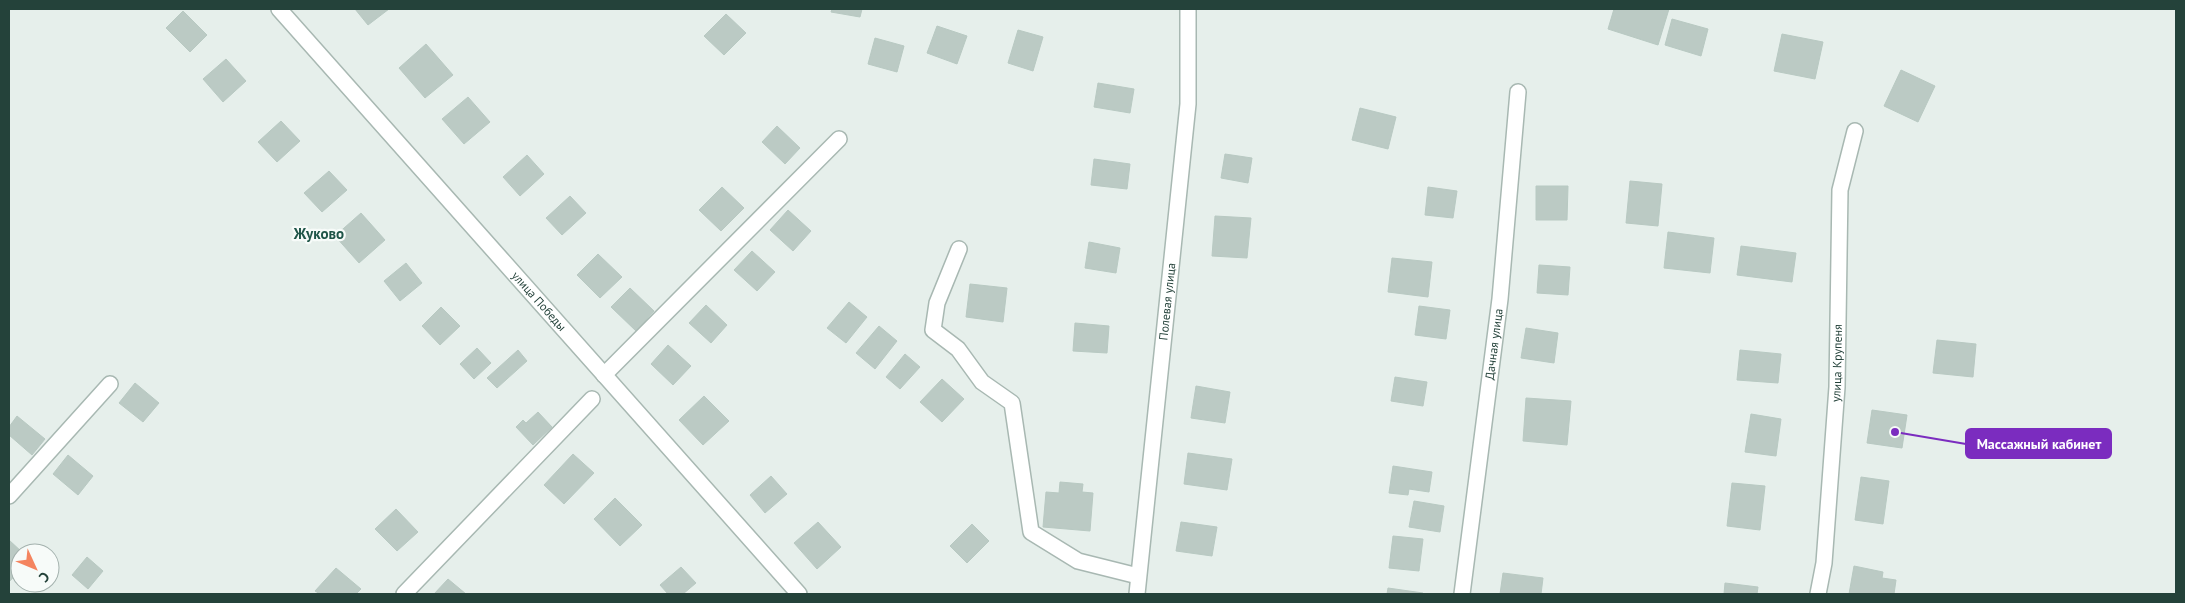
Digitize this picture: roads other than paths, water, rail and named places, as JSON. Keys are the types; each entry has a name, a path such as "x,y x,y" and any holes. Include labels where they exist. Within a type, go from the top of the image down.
{"street":[{"name":"улица Победы","path":"279,9 799,594"},
{"name":"Полевая улица","path":"1137,594 1188,104 1188,9"},
{"name":"Дачная улица","path":"1462,594 1500,299 1518,92"},
{"name":"улица Крупеня","path":"1818,594 1824,563 1837,387 1840,190 1855,131"},
{"path":"604,375 839,139"},
{"path":"959,249 937,303 933,330 958,349 982,382 1012,403 1031,532 1078,561 1138,576"},
{"path":"9,496 110,384"},
{"path":"404,594 592,399"}],"place":[{"name":"Массажный кабинет","path":"1895,432"}],"district":[{"name":"Жуково","path":"319,234"}]}
